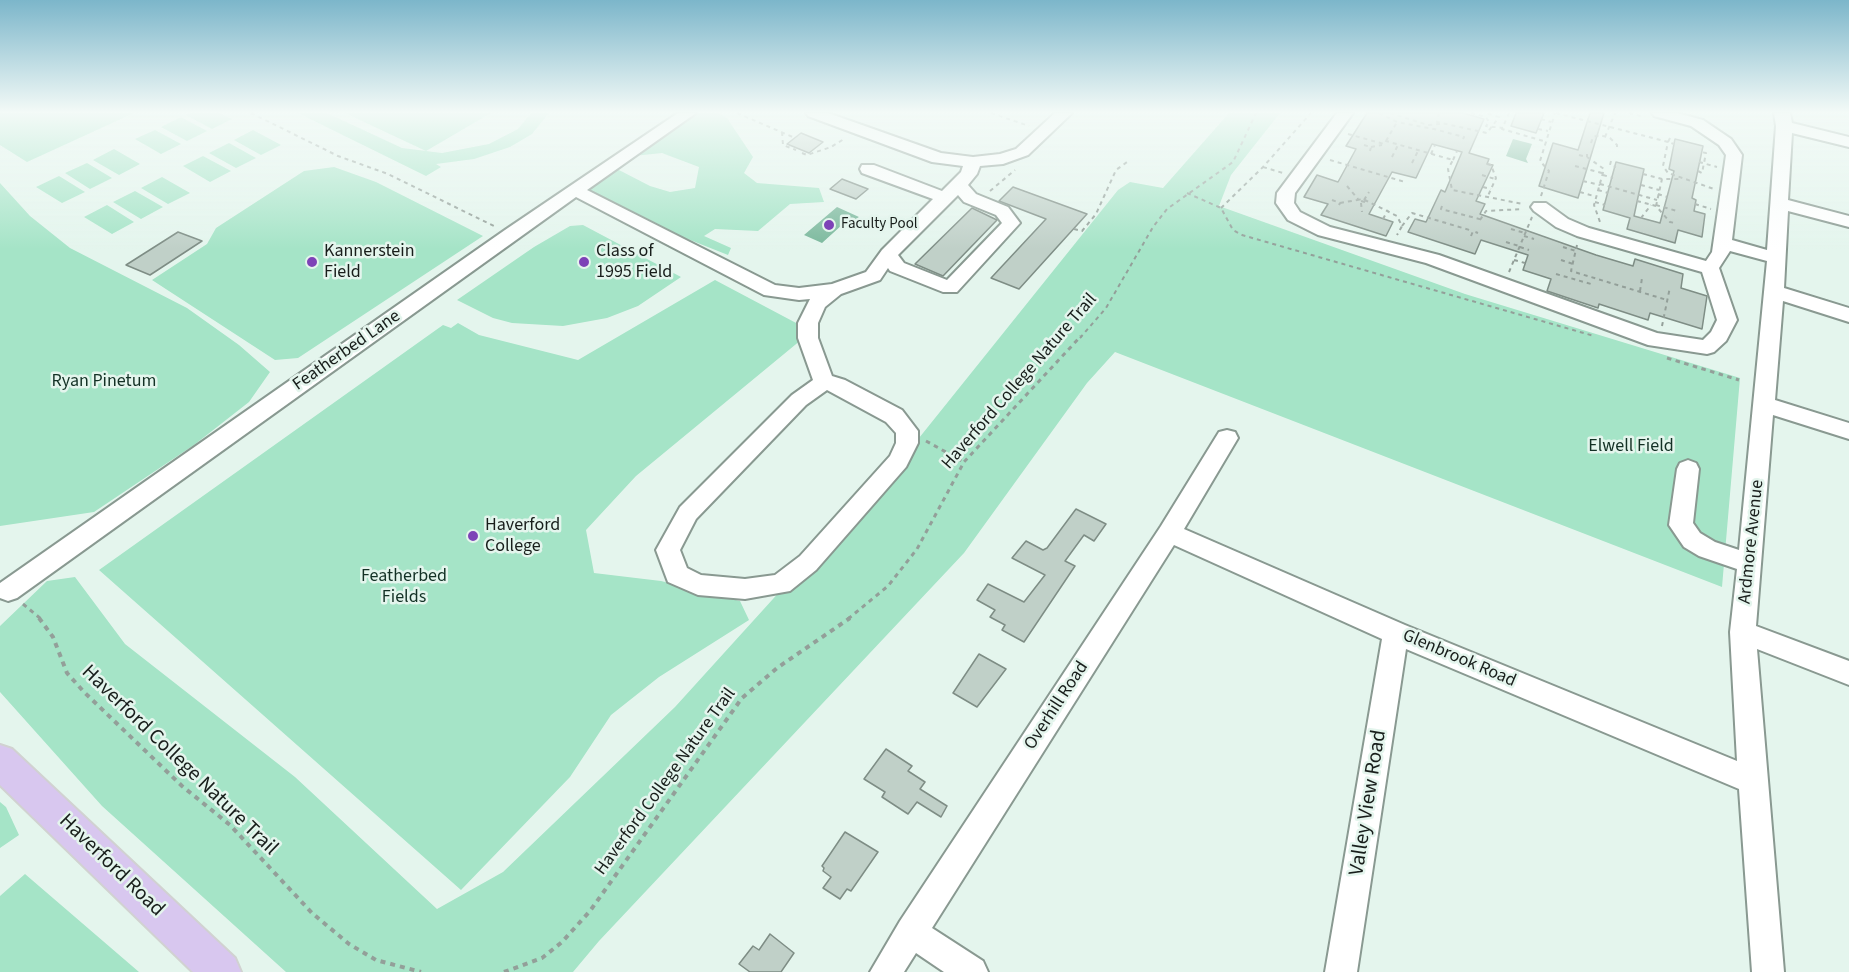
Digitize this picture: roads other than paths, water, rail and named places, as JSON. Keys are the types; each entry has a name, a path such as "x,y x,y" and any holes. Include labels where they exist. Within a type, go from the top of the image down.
{"main road":[{"name":"Haverford Road","path":"0,761 221,972"}],"street":[{"name":"Featherbed Lane","path":"8,591 511,234 621,158"},
{"path":"941,158 973,162 997,158"},
{"path":"1311,158 1286,193 1285,203 1294,216 1324,231 1391,248 1504,285 1660,349 1707,347 1719,336 1726,320 1710,268"},
{"path":"1710,268 1721,253 1734,158"},
{"name":"Ardmore Avenue","path":"1768,972 1752,781 1743,632 1774,292 1782,158"},
{"path":"575,190 771,291 799,294 834,290 873,276 888,254 969,174 973,162"},
{"path":"868,169 952,191 1002,211 1011,223 1009,228 950,288 897,267 888,254"},
{"path":"1780,203 1849,222"},
{"path":"1540,207 1562,223 1589,234 1710,268"},
{"path":"1723,237 1777,252"},
{"path":"824,382 808,338 808,323 817,303 834,290"},
{"path":"1774,292 1849,315"},
{"path":"824,382 838,385 894,416 908,431 907,442 898,461 808,563 781,584 733,588 698,585 677,575 668,550 688,513 799,400 824,382"},
{"path":"1764,404 1849,431"},
{"name":"Overhill Road","path":"886,972 1169,533 1227,438"},
{"path":"1688,469 1682,525 1692,540 1707,549 1750,564"},
{"name":"Glenbrook Road","path":"1169,533 1396,633 1752,781"},
{"path":"1743,632 1849,673"},
{"name":"Valley View Road","path":"1341,972 1396,633"},
{"path":"911,933 972,972"}],"place":[{"name":"Faculty Pool","path":"829,225"},
{"name":"Kannerstein Field","path":"312,262"},
{"name":"Class of 1995 Field","path":"584,262"},
{"name":"Haverford College","path":"473,536"}],"park label":[{"name":"Ryan Pinetum","path":"104,382"},
{"name":"Elwell Field","path":"1631,447"},
{"name":"Featherbed Fields","path":"404,587"}]}
